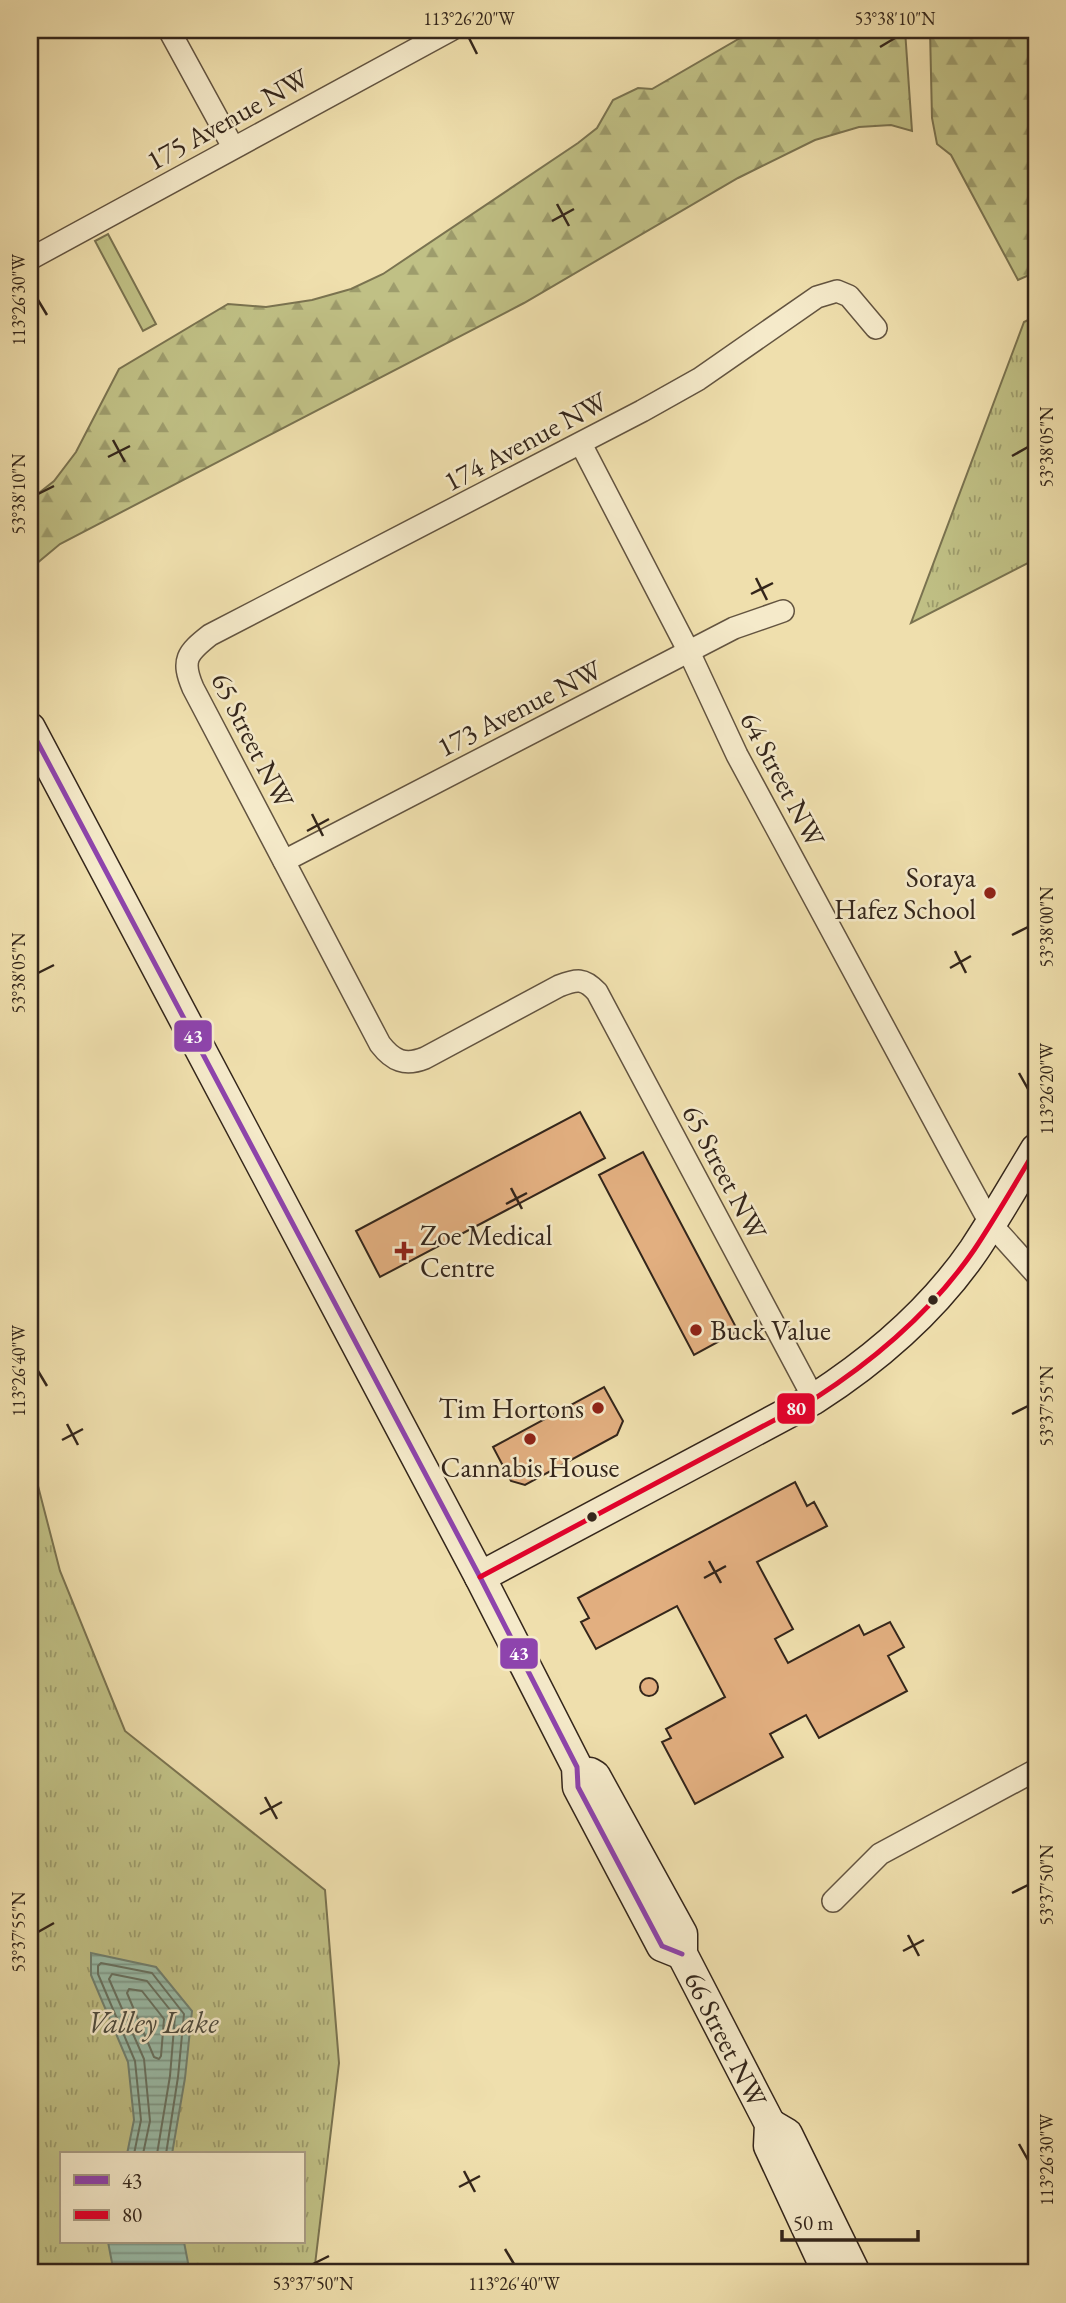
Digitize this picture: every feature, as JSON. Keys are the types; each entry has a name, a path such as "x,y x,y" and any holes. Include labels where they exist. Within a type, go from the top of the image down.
{"main road":[{"name":"66 Street NW","path":"30,727 480,1577 577,1767 595,1776 682,1934 682,1954 770,2124 769,2146 828,2273"},
{"path":"480,1577 814,1399 849,1376 909,1326 955,1274 974,1249 1036,1149"},
{"name":"66 Street NW","path":"770,2124 787,2134 855,2273"}],"street":[{"path":"169,30 233,147"},
{"name":"175 Avenue NW","path":"30,259 445,31"},
{"name":"174 Avenue NW","path":"186,660 195,646 210,635 581,444 699,379 817,298 837,291 849,296 876,328"},
{"name":"64 Street NW","path":"581,444 689,652 737,755 990,1223 1036,1274"},
{"name":"173 Avenue NW","path":"284,861 734,628 783,611"},
{"name":"65 Street NW","path":"186,660 187,673 193,688 380,1044 389,1055 400,1062 412,1063 559,986 579,980 589,984 597,992 814,1399"},
{"path":"833,1901 880,1854 1036,1770"}],"green space":[{"path":"754,30 905,30 912,131 891,125 859,127 815,140 738,178 524,303 60,544 30,569 30,500 54,481 76,452 119,369 228,304 266,307 312,300 351,289 383,274 578,143 597,128 613,100 638,88 652,89"},
{"path":"930,30 1036,30 1036,272 1018,280 951,155 937,144 932,118"},
{"path":"108,234 156,324 143,331 95,241"},
{"path":"1036,316 1036,559 911,623 1024,322"},
{"path":"30,1455 60,1571 125,1731 325,1890 339,2063 314,2273 30,2273"}],"water":[{"name":"Valley Lake","path":"91,1953 156,1967 192,2011 185,2078 172,2152 127,2152 134,2120 128,2062 91,1975"},
{"path":"108,2244 184,2244 190,2273 114,2273"}],"building":[{"path":"580,1112 605,1158 380,1277 356,1231"},
{"path":"643,1152 738,1331 694,1355 599,1175"},
{"path":"604,1387 623,1421 617,1435 525,1485 511,1481 493,1447"},
{"path":"795,1482 807,1506 814,1502 827,1526 757,1562 793,1629 775,1639 788,1663 859,1625 864,1635 890,1622 904,1647 888,1656 907,1691 819,1738 806,1715 770,1734 783,1757 695,1804 662,1742 671,1738 666,1729 725,1697 677,1606 596,1649 581,1622 589,1618 578,1598"},
{"path":"649,1678 655,1681 658,1687 655,1693 649,1696 643,1693 640,1687 643,1681"}],"transit line":[{"name":"43","path":"30,728 480,1577 577,1767 578,1787 662,1946 682,1954"},
{"name":"80","path":"480,1577 814,1399 859,1367 902,1332 958,1272 1036,1149"}],"place":[{"name":"Soraya Hafez School","path":"990,893"},
{"name":"Zoe Medical Centre","path":"404,1251"},
{"name":"Buck Value","path":"696,1330"},
{"name":"Tim Hortons","path":"598,1408"},
{"name":"Cannabis House","path":"530,1439"}]}
